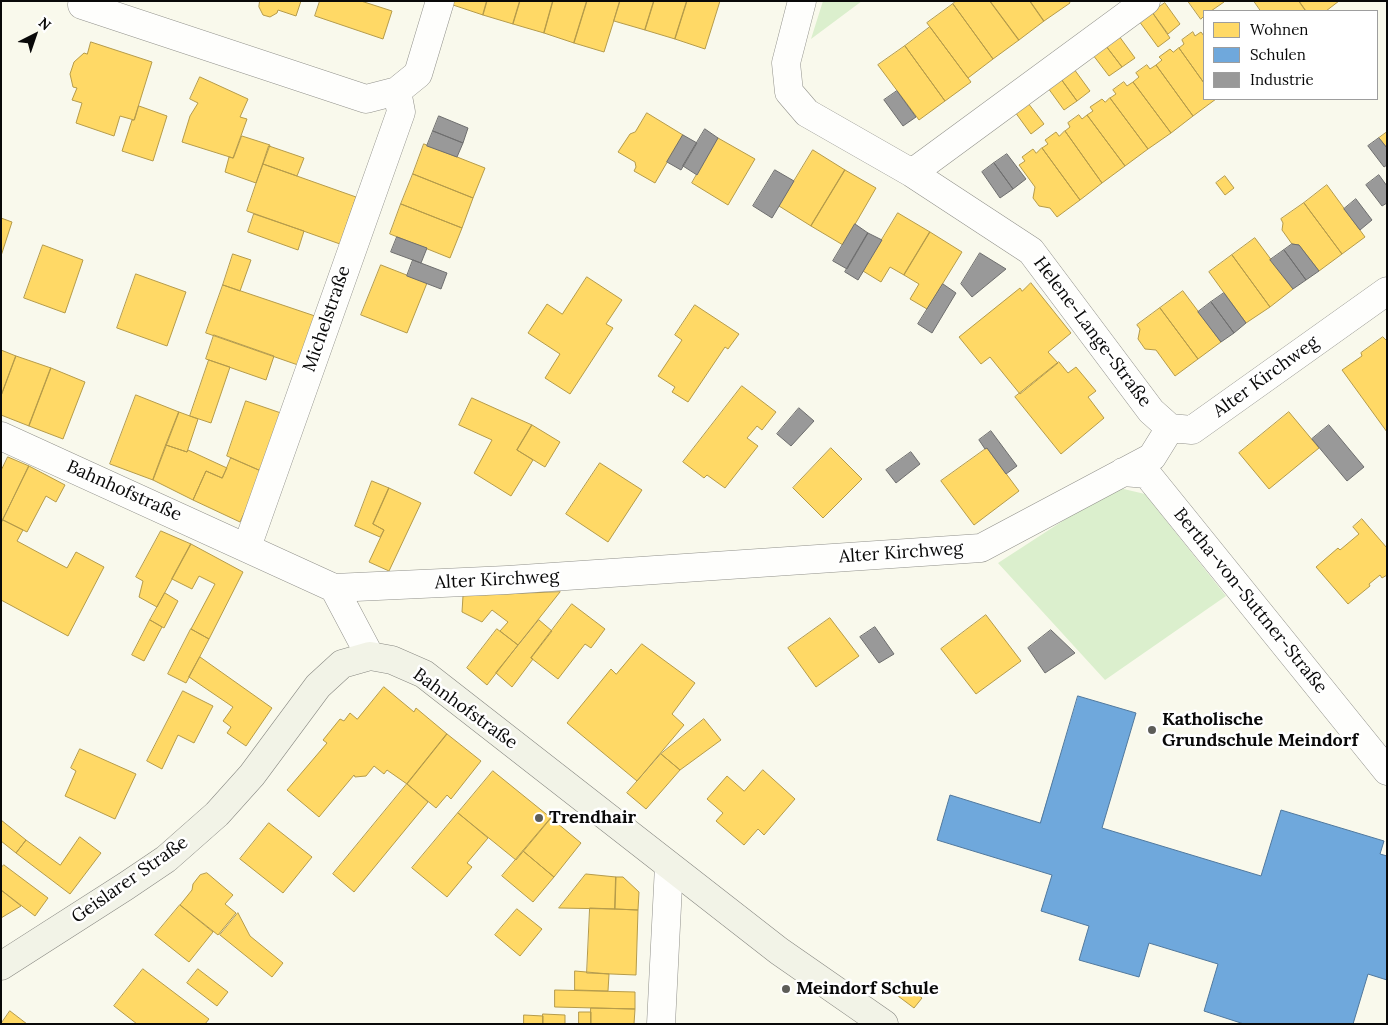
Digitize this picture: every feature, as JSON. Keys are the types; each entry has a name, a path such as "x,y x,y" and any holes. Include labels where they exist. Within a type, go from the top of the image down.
{"main road":[{"name":"Bahnhofstraße","path":"370,656 392,660 424,674 779,951 884,1024"},
{"name":"Geislarer Straße","path":"1,966 166,859 217,814 252,775 318,686 342,664 370,656"}],"street":[{"path":"82,5 366,99 397,92 418,74 440,1"},
{"name":"Helene-Lange-Straße","path":"802,1 786,63 789,92 806,113 912,173 1031,251 1151,411 1170,428"},
{"path":"912,173 1146,1"},
{"name":"Michelstraße","path":"247,547 401,112 397,92"},
{"name":"Alter Kirchweg","path":"334,588 507,580 981,548 1152,457 1170,428 1192,430 1387,291"},
{"name":"Bahnhofstraße","path":"1,436 334,588"},
{"name":"Bertha-von-Suttner-Straße","path":"1123,472 1147,474 1387,771"},
{"path":"334,588 370,656"},
{"path":"662,1024 669,866"}],"green space":[{"path":"823,1 862,1 811,39"},
{"path":"1115,487 1145,494 1226,596 1105,680 998,563"}],"building: Wohnen":[{"path":"260,1 301,1 296,16 278,10 277,13 270,17 263,15 259,7"},
{"path":"320,1 361,1 392,11 383,39 315,16"},
{"path":"454,1 487,1 483,15 453,5"},
{"path":"487,1 520,1 513,24 483,15"},
{"path":"520,1 553,1 544,33 513,24"},
{"path":"553,1 587,1 574,43 544,33"},
{"path":"587,1 620,1 604,52 574,43"},
{"path":"620,1 654,1 645,30 614,21"},
{"path":"654,1 687,1 675,39 645,30"},
{"path":"687,1 720,1 705,49 675,39"},
{"path":"956,1 990,1 1019,40 993,59 953,4"},
{"path":"990,1 1030,1 1044,21 1019,40"},
{"path":"1030,1 1069,1 1070,3 1044,21"},
{"path":"1188,1 1224,1 1212,10 1203,10 1203,17 1201,19"},
{"path":"1254,1 1299,1 1305,10 1260,10"},
{"path":"1299,1 1339,1 1327,10 1305,10"},
{"path":"1165,3 1180,24 1168,34 1152,12"},
{"path":"953,4 993,59 968,78 927,23"},
{"path":"1152,12 1170,38 1158,47 1139,21"},
{"path":"930,27 971,82 945,101 905,46"},
{"path":"1193,32 1195,36 1201,32 1203,35 1203,82 1179,48 1184,44 1182,40"},
{"path":"1119,36 1135,58 1122,67 1106,46"},
{"path":"91,42 152,62 134,120 120,116 114,136 76,123 82,103 72,100 77,88 73,87 70,74 74,62 84,53 87,54"},
{"path":"905,46 945,101 919,120 878,65"},
{"path":"1106,46 1122,67 1109,76 1093,55"},
{"path":"1179,48 1203,82 1203,100 1215,100 1193,116 1156,65 1162,60 1159,57 1170,49 1173,52"},
{"path":"1147,65 1150,69 1156,65 1193,116 1171,133 1133,82 1139,77 1136,73"},
{"path":"1074,69 1090,91 1077,101 1061,79"},
{"path":"200,77 248,99 240,117 247,119 233,158 182,142 190,116 198,103 190,99"},
{"path":"1061,79 1077,101 1064,110 1048,88"},
{"path":"1124,82 1127,86 1133,82 1171,133 1148,149 1110,98 1116,94 1113,90"},
{"path":"1110,98 1148,149 1125,166 1087,115 1093,111 1090,107 1102,99 1105,102"},
{"path":"1028,103 1044,124 1031,134 1015,112"},
{"path":"139,106 167,116 153,161 122,151 132,120 134,120"},
{"path":"647,113 683,135 655,183 634,171 636,167 635,162 618,152 630,134 635,132"},
{"path":"1079,115 1082,119 1087,115 1125,166 1102,183 1065,131 1070,127 1068,123"},
{"path":"1065,131 1102,183 1080,200 1042,148 1048,144 1045,140 1056,132 1059,136"},
{"path":"1387,132 1387,148 1379,138"},
{"path":"242,136 270,145 256,183 225,172 229,157 233,158"},
{"path":"718,138 755,159 728,205 692,183"},
{"path":"424,144 485,168 473,198 413,174"},
{"path":"269,146 304,158 297,176 263,164"},
{"path":"1042,148 1080,200 1057,217 1050,208 1039,206 1033,198 1035,187 1019,165 1025,161 1022,157 1033,149 1036,153"},
{"path":"813,150 845,170 811,226 779,206"},
{"path":"263,164 356,197 340,244 247,211"},
{"path":"845,170 876,188 843,245 811,226"},
{"path":"413,174 473,198 462,228 401,204"},
{"path":"1225,176 1234,188 1225,195 1216,183"},
{"path":"1327,185 1365,237 1342,254 1304,203"},
{"path":"1304,203 1342,254 1319,271 1299,245 1292,244 1282,230 1283,223 1281,219"},
{"path":"401,204 462,228 450,258 390,234"},
{"path":"898,213 930,232 904,275 890,267 881,282 863,271"},
{"path":"254,214 304,231 298,250 248,232"},
{"path":"1,218 12,222 1,256"},
{"path":"930,232 962,252 927,309 910,299 919,284 904,275"},
{"path":"1255,238 1293,289 1270,307 1232,255"},
{"path":"43,245 83,260 65,313 24,298"},
{"path":"233,254 251,260 240,291 223,285"},
{"path":"1232,255 1270,307 1246,323 1209,272"},
{"path":"381,265 427,283 407,333 361,315"},
{"path":"136,274 186,292 167,346 117,328"},
{"path":"587,277 622,300 606,324 613,328 570,394 545,378 560,354 528,333 547,304 562,314"},
{"path":"1031,283 1071,333 1048,352 1058,363 1020,394 990,357 981,364 959,337 1020,288 1022,291"},
{"path":"223,285 315,316 298,365 206,333"},
{"path":"1183,291 1221,342 1198,359 1160,308"},
{"path":"695,305 739,334 728,349 725,347 688,402 672,392 675,387 658,376 682,340 675,335"},
{"path":"1160,308 1198,359 1175,376 1156,350 1145,349 1138,339 1140,329 1137,325"},
{"path":"214,335 274,356 266,380 206,359"},
{"path":"1383,337 1387,341 1387,432 1342,370 1362,356 1361,353"},
{"path":"1,350 16,356 1,396"},
{"path":"16,356 51,368 29,426 1,415 1,396"},
{"path":"209,360 230,367 211,423 190,416"},
{"path":"1059,362 1068,373 1076,367 1096,391 1088,397 1104,418 1061,454 1015,397"},
{"path":"51,368 85,382 63,439 29,426"},
{"path":"742,386 776,412 762,430 757,426 747,438 758,446 725,488 707,475 704,478 683,462"},
{"path":"136,395 179,412 153,480 110,464"},
{"path":"472,398 532,425 517,450 533,460 511,496 474,473 492,440 459,425"},
{"path":"246,401 281,413 261,471 227,456"},
{"path":"179,412 198,419 187,452 166,445"},
{"path":"1289,412 1319,448 1269,489 1239,453"},
{"path":"532,425 560,442 545,467 517,450"},
{"path":"166,445 187,452 188,450 227,468 222,478 206,471 193,500 153,480"},
{"path":"831,448 862,479 823,518 793,488"},
{"path":"987,448 1019,491 974,525 941,481"},
{"path":"8,457 29,466 1,523 1,471"},
{"path":"231,458 261,471 254,492 240,522 193,500 206,471 222,478"},
{"path":"600,463 642,490 608,542 566,514"},
{"path":"29,466 65,485 56,502 46,496 27,532 3,520"},
{"path":"372,481 389,488 373,524 384,530 380,537 355,526"},
{"path":"389,488 421,503 389,571 369,562 384,530 373,524"},
{"path":"1362,519 1387,548 1387,575 1382,578 1380,575 1348,604 1316,567 1338,548 1340,550 1359,534 1353,527"},
{"path":"3,520 23,530 17,541 67,568 76,552 104,567 68,636 1,600 1,523"},
{"path":"161,531 191,544 157,607 139,597 143,581 136,577"},
{"path":"191,544 243,572 209,639 191,629 215,584 199,576 192,589 172,579"},
{"path":"560,592 518,645 500,631 508,622 492,610 482,622 462,612 463,596"},
{"path":"165,593 178,601 164,628 150,620"},
{"path":"572,604 605,629 591,648 585,644 558,679 531,658"},
{"path":"986,615 1021,661 976,694 941,649"},
{"path":"830,618 859,656 816,687 788,648"},
{"path":"150,620 162,627 144,661 132,655"},
{"path":"539,620 552,631 512,687 496,673"},
{"path":"191,629 209,639 186,683 168,674"},
{"path":"497,629 518,645 487,685 467,668"},
{"path":"642,644 695,683 672,714 684,725 637,781 567,723 611,669 616,674"},
{"path":"200,657 272,708 246,746 227,733 231,727 223,721 233,707 189,677"},
{"path":"384,687 414,712 416,708 447,734 407,784 387,770 384,774 374,766 366,776 355,777 354,775 319,817 287,790 327,743 323,740 340,719 344,721 350,713 357,719"},
{"path":"183,691 213,706 194,743 178,735 162,769 147,761"},
{"path":"704,719 721,740 680,770 661,754"},
{"path":"447,734 481,761 451,799 447,795 436,808 407,784"},
{"path":"80,749 136,774 115,819 65,796 76,771 71,768"},
{"path":"661,754 680,770 646,809 627,793"},
{"path":"763,770 795,799 764,835 758,829 744,845 716,821 723,813 707,799 727,776 744,791"},
{"path":"493,771 551,818 516,860 458,813"},
{"path":"407,784 428,802 354,892 333,874"},
{"path":"458,813 488,838 467,863 472,867 447,897 412,868"},
{"path":"551,818 581,843 554,877 523,851"},
{"path":"1,820 26,840 16,853 1,841"},
{"path":"269,823 312,857 283,893 240,859"},
{"path":"80,837 101,853 70,894 16,853 26,840 60,865"},
{"path":"523,851 554,877 533,902 502,876"},
{"path":"4,865 48,898 35,916 1,890 1,868"},
{"path":"207,873 233,895 225,904 236,913 218,935 180,905 192,890 193,884 200,875"},
{"path":"586,874 616,877 615,909 559,908"},
{"path":"616,877 623,877 639,892 638,910 615,909"},
{"path":"1,890 21,906 1,918"},
{"path":"180,905 213,932 189,962 155,935"},
{"path":"590,908 638,910 636,975 587,973"},
{"path":"517,909 542,929 520,956 495,935"},
{"path":"238,913 250,936 283,963 272,977 220,935"},
{"path":"143,969 209,1019 205,1024 137,1024 114,1006"},
{"path":"198,969 228,992 217,1006 187,983"},
{"path":"575,971 609,974 608,991 575,990"},
{"path":"902,983 922,998 914,1008 894,993"},
{"path":"555,990 635,992 635,1009 555,1007"},
{"path":"591,1008 635,1009 634,1024 591,1024"},
{"path":"10,1011 27,1024 1,1024"},
{"path":"579,1012 591,1012 591,1024 579,1024"},
{"path":"543,1014 565,1015 565,1024 543,1024"},
{"path":"524,1015 543,1016 543,1024 524,1024"}],"building: Schulen":[{"path":"1078,696 1136,713 1102,828 1261,876 1281,810 1384,841 1380,854 1387,856 1387,980 1368,974 1353,1024 1244,1024 1204,1011 1218,964 1149,943 1139,977 1079,960 1089,926 1041,911 1052,875 937,840 950,795 1040,823"}],"building: Industrie":[{"path":"897,91 916,117 903,126 884,100"},
{"path":"439,116 468,128 463,143 433,131"},
{"path":"705,129 718,138 697,175 683,166"},
{"path":"433,131 463,143 457,157 427,146"},
{"path":"683,135 697,143 681,170 667,162"},
{"path":"1379,138 1387,148 1387,165 1384,167 1368,146"},
{"path":"1007,154 1026,179 1013,189 994,163"},
{"path":"994,163 1013,189 1000,198 982,172"},
{"path":"775,170 794,181 772,218 753,206"},
{"path":"1379,175 1387,186 1387,203 1382,206 1366,185"},
{"path":"1356,199 1372,220 1360,230 1344,209"},
{"path":"855,224 868,233 847,269 833,261"},
{"path":"868,233 882,240 858,280 845,272"},
{"path":"397,237 427,248 421,263 391,252"},
{"path":"1292,244 1299,245 1319,271 1306,280 1284,250"},
{"path":"1284,250 1306,280 1293,289 1270,260"},
{"path":"980,253 1006,269 972,297 961,284"},
{"path":"413,260 447,273 441,289 407,276"},
{"path":"943,284 956,293 932,333 918,324"},
{"path":"1224,293 1246,323 1234,333 1211,302"},
{"path":"1211,302 1234,333 1221,342 1198,312"},
{"path":"799,408 814,421 791,446 777,434"},
{"path":"1329,425 1364,467 1347,481 1312,439"},
{"path":"991,431 1017,466 1006,474 979,440"},
{"path":"911,452 920,464 896,483 886,470"},
{"path":"875,627 894,654 879,663 860,637"},
{"path":"1051,630 1075,653 1045,673 1028,648"}],"place":[{"name":"Katholische Grundschule Meindorf","path":"1152,730"},
{"name":"Trendhair","path":"539,818"},
{"name":"Meindorf Schule","path":"786,989"}]}
